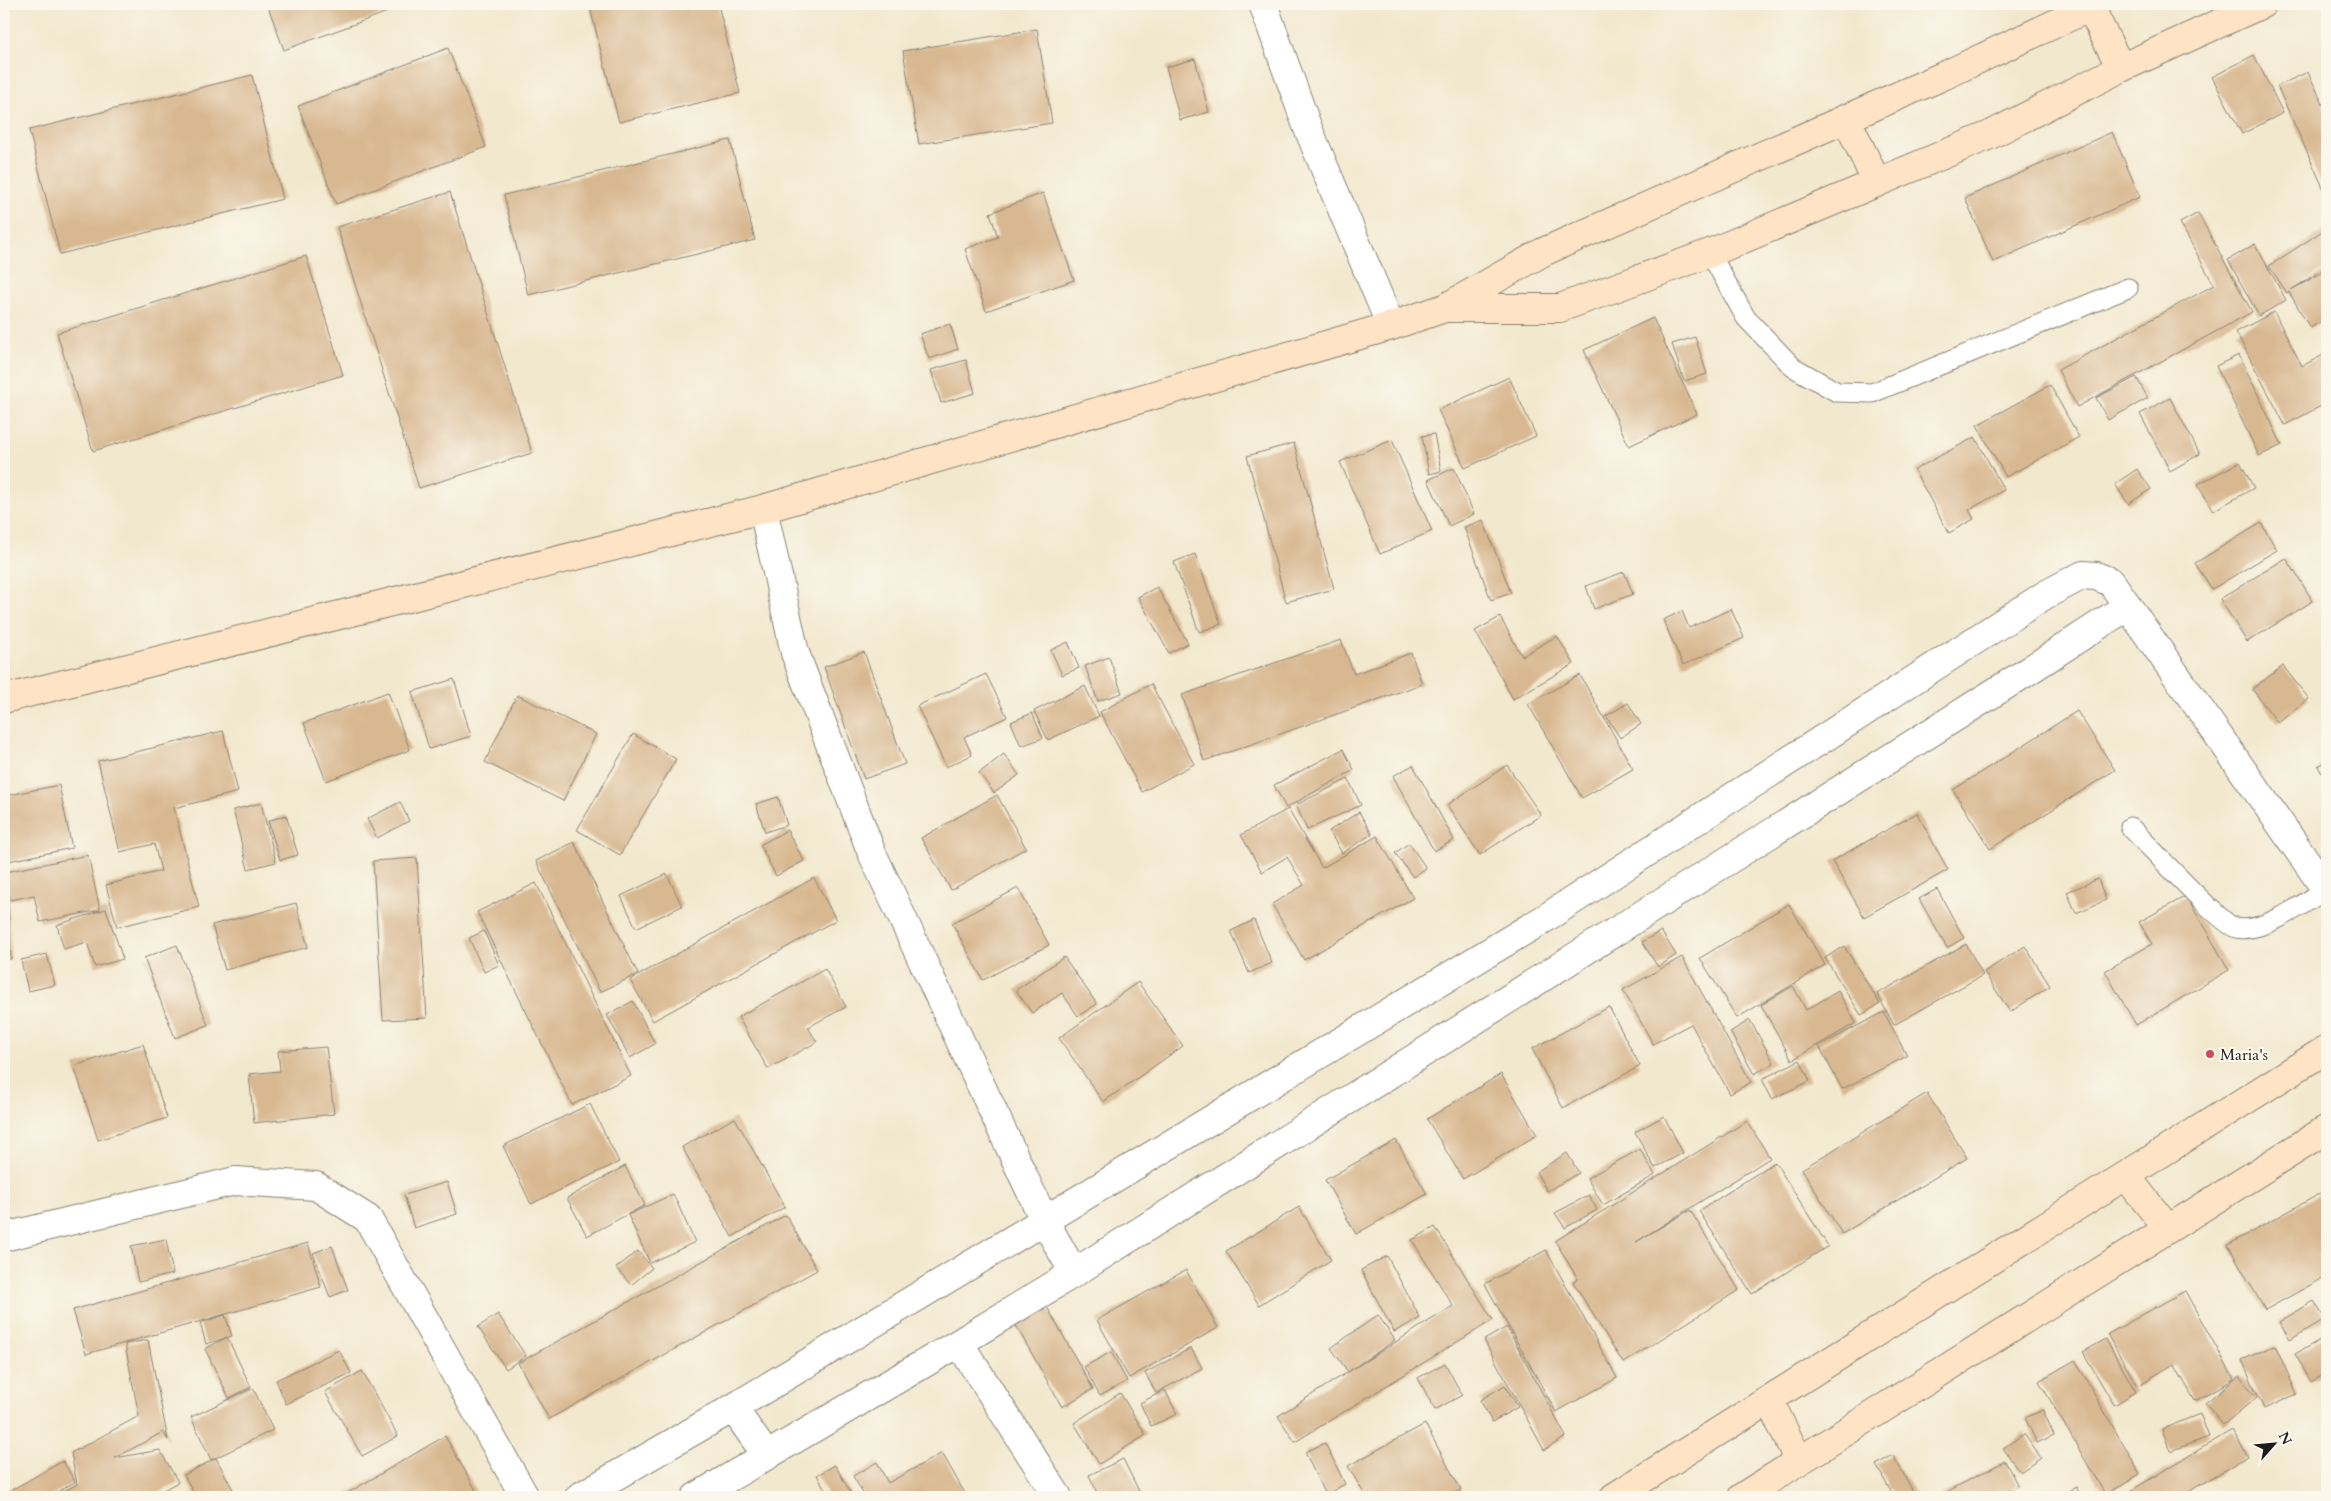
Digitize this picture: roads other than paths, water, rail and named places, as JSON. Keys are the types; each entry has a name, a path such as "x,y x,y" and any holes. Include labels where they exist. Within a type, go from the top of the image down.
{"main road":[{"path":"1445,308 1560,308 1710,253 1990,135 2121,68 2262,4"},
{"path":"4,699 763,509 1391,326 1445,308 1542,252 1846,118 2093,6 2121,68"},
{"path":"1846,118 1877,183"},
{"path":"1614,1497 2327,1049"},
{"path":"1742,1497 2327,1130"},
{"path":"2126,1176 2168,1229"},
{"path":"1769,1400 1799,1461"}],"street":[{"path":"1264,4 1308,126 1391,326"},
{"path":"763,509 795,653 871,851 1044,1220 1074,1273"},
{"path":"579,1497 733,1408 1544,919 2045,595 2082,575 2096,576 2111,582 2327,890"},
{"path":"696,1497 959,1343 1074,1273 2022,675 2128,606"},
{"path":"4,1237 235,1180 316,1186 368,1219 525,1497"},
{"path":"959,1343 1058,1497"},
{"path":"733,1408 767,1456"}],"lane":[{"path":"1710,253 1746,318 1793,367 1837,392 1872,393 2128,288"},
{"path":"2130,827 2218,915 2235,928 2256,927 2292,911 2327,890"}],"place":[{"name":"Maria's","path":"2210,1054"}]}
